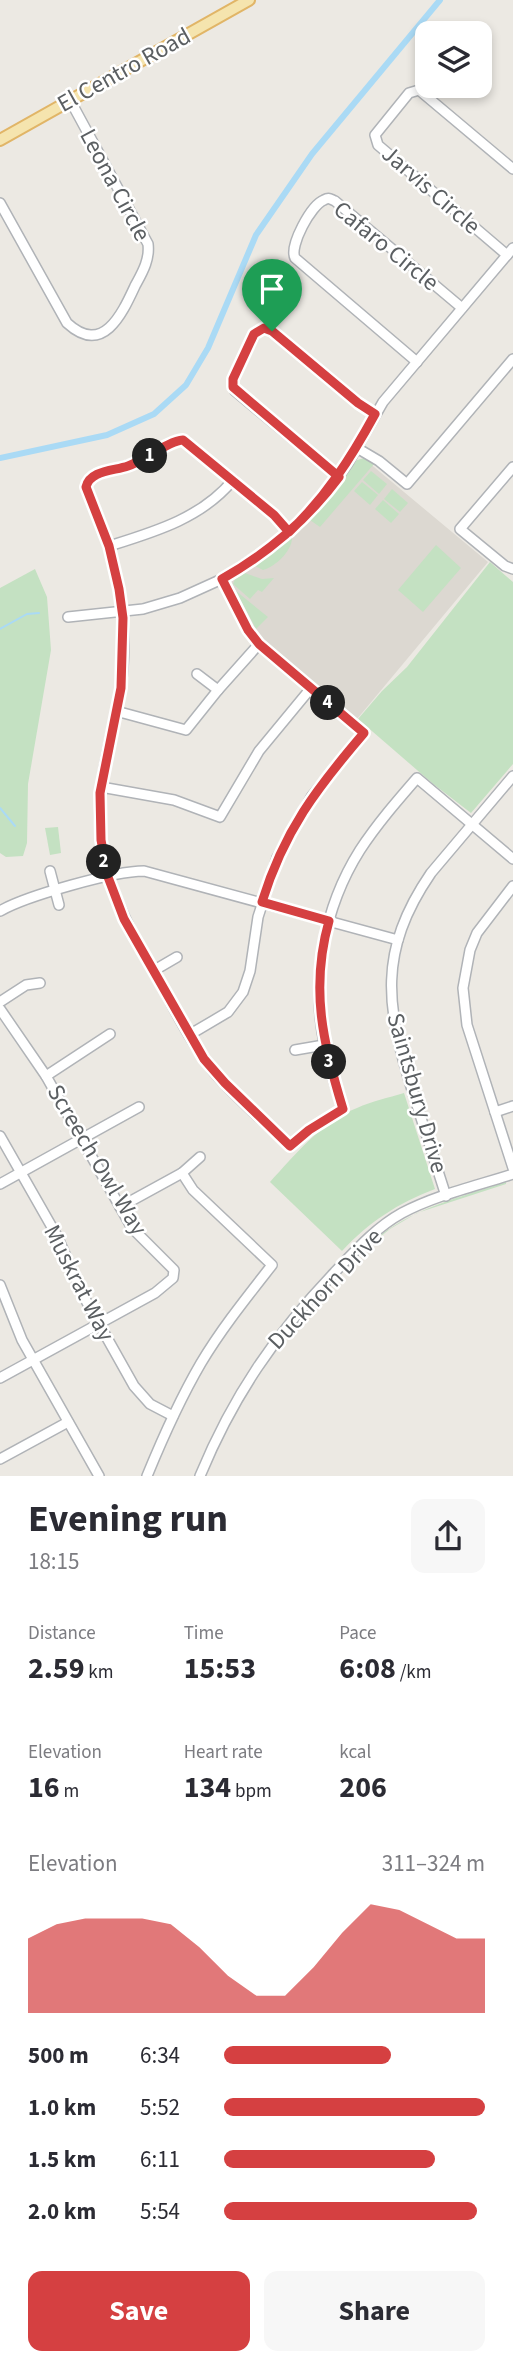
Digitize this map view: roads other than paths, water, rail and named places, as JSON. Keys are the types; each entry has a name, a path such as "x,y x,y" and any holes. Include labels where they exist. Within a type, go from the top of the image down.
{"main road":[{"name":"El Centro Road","path":"0,139 249,0"}],"street":[{"name":"Jarvis Circle","path":"510,252 378,145 375,135 409,93 419,90 513,169"},
{"name":"Leona Circle","path":"0,203 67,323 90,334 103,332 116,324 147,261 148,244 71,100"},
{"name":"Cafaro Circle","path":"417,362 295,258 294,247 304,225 321,201 329,198 335,201 462,308"},
{"path":"68,617 156,606 222,579 259,557 316,505 339,477 375,414 510,252"},
{"path":"339,477 235,391 233,379 254,334 264,328 272,331 358,403 375,414"},
{"path":"357,448 379,461 407,484 513,359"},
{"path":"289,532 274,515 187,441 180,440 136,463 91,477 87,483 87,491 109,546 122,612 123,665 117,711 101,787 100,832 108,877 124,919 204,1059 290,1146 309,1130 343,1109 324,1045 319,981 323,944 341,886 358,853 417,778 513,859"},
{"path":"513,467 460,529 505,566 513,569"},
{"path":"109,546 149,533 187,516 219,496 233,481"},
{"path":"189,1035 228,1012 243,992 250,971 253,940 262,902 277,858 299,816 326,777 364,733 259,644 248,630 222,579"},
{"path":"117,711 186,730 259,644"},
{"path":"197,674 218,691"},
{"path":"101,787 174,800 220,817 237,784 259,751 311,688"},
{"name":"Saintsbury Drive","path":"446,1196 394,1029 391,978 398,940 419,890 513,776"},
{"path":"50,871 59,905"},
{"path":"0,911 27,899 134,871 154,873 398,940"},
{"path":"513,886 477,933 470,950 463,988 467,1025 513,1168"},
{"path":"153,971 177,957"},
{"path":"0,1002 26,985 40,983"},
{"name":"Screech Owl Way","path":"0,1009 46,1076 132,1228 174,1270 173,1278 155,1293 0,1378"},
{"path":"46,1076 110,1034"},
{"path":"295,1051 324,1045"},
{"path":"495,1112 513,1106"},
{"path":"0,1184 139,1107"},
{"name":"Muskrat Way","path":"0,1136 57,1236 99,1323 138,1392 150,1404 173,1416"},
{"path":"120,1207 182,1173 200,1157"},
{"path":"147,1476 173,1416 212,1345 272,1265 193,1190 182,1173"},
{"name":"Duckhorn Drive","path":"200,1476 219,1431 265,1354 308,1301 378,1229 403,1212 513,1174"},
{"path":"1,1291 22,1340 99,1476"},
{"path":"0,1459 68,1422"}],"waterway":[{"path":"0,458 107,435 154,414 186,385 208,348 256,235 312,154 440,0"},
{"path":"0,629 27,614 39,613"},
{"path":"0,808 15,826"}]}
